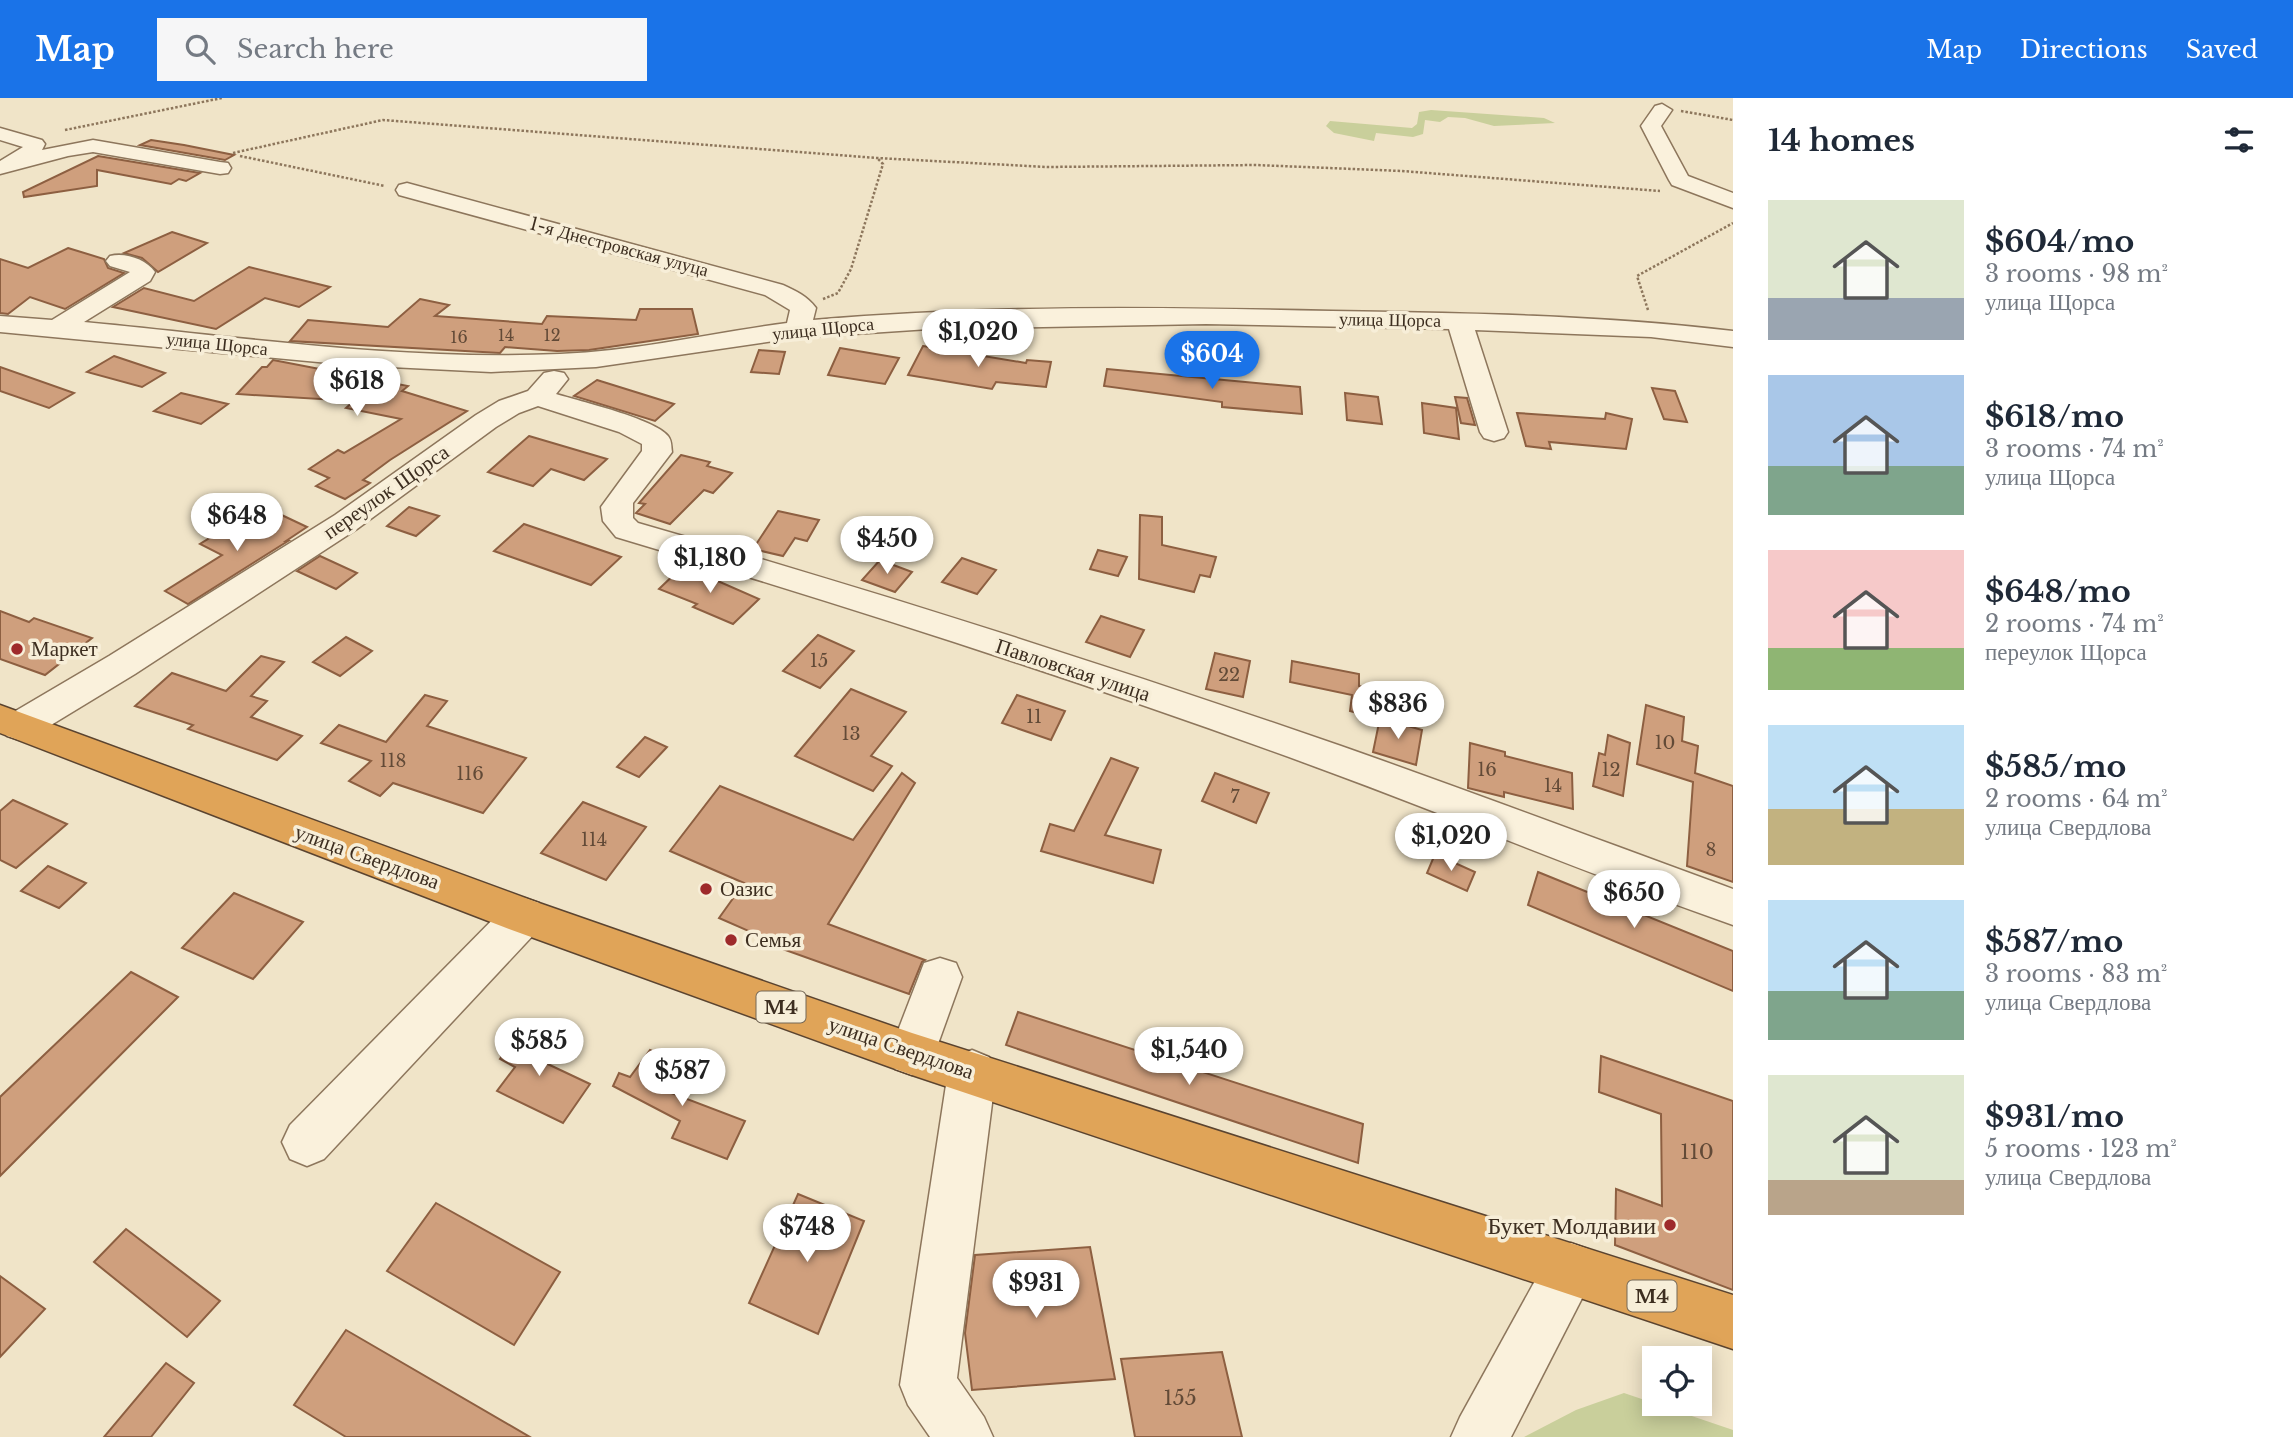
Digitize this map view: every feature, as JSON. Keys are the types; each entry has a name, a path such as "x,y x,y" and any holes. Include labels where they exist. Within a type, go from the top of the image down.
{"highway":[{"name":"улица Свердлова","path":"10,722 524,916 912,1054 1733,1322"}],"street":[{"path":"1662,110 1651,126 1680,180 1733,201"},
{"path":"0,134 35,144 30,152 6,166"},
{"path":"6,166 66,150 104,147 220,167"},
{"name":"1-я Днестровская улуца","path":"407,190 774,290 791,298 800,319"},
{"path":"57,328 141,276 143,272 138,267 118,261"},
{"path":"4,324 39,305"},
{"name":"улица Щорса","path":"4,324 360,359 562,362 800,319 925,321 1077,317 1459,321 1651,329 1733,339"},
{"path":"1459,321 1494,432"},
{"name":"переулок Щорса","path":"10,722 122,665 346,522 486,421 509,407 538,397 560,372 562,362"},
{"name":"Павловская улица","path":"538,397 629,426 656,440 657,452 618,502 615,512 617,522 627,530 809,583 1155,696 1330,757 1733,907"},
{"path":"307,1142 524,916"},
{"path":"912,1054 940,977"},
{"path":"964,1437 928,1385 972,1072"},
{"path":"1480,1437 1571,1269"}],"path":[{"path":"35,144 49,135 75,126 222,98"},
{"path":"1662,110 1694,111 1733,120"},
{"path":"407,190 229,153 383,120 877,158 1047,167 1256,165 1402,172 1676,192 1680,180"},
{"path":"800,319 838,293 851,270 883,164 877,158"},
{"path":"1651,329 1647,300 1637,276 1733,223"}],"green space":[{"path":"1431,110 1544,118 1555,123 1494,126 1465,118 1448,117 1440,122 1425,120 1423,134 1413,137 1376,133 1374,141 1334,133 1326,126 1330,121 1412,128 1417,124 1419,112"},
{"path":"1624,1393 1642,1399 1642,1416 1692,1416 1733,1430 1733,1437 1524,1437 1576,1410"}],"building":[{"path":"151,140 234,155 225,160 140,145"},
{"path":"98,156 200,173 186,181 179,179 171,184 97,170 97,186 24,197 23,192"},
{"path":"172,232 207,243 158,272 142,258 124,253"},
{"path":"68,248 104,259 108,268 124,273 65,309 30,297 8,314 0,313 0,259 28,268"},
{"path":"249,267 330,287 299,307 265,298 216,329 113,307 144,288 194,301"},
{"path":"420,299 449,305 435,316 542,324 547,316 636,320 640,309 692,309 698,334 589,350 557,351 505,347 500,353 290,341 308,320 388,327"},
{"path":"923,346 1026,363 1027,360 1051,362 1046,387 996,382 992,389 908,375"},
{"path":"840,348 899,358 885,384 828,375"},
{"path":"759,350 785,352 779,374 751,372"},
{"path":"114,356 165,373 142,387 87,372"},
{"path":"273,360 408,386 402,391 467,411 390,460 363,480 370,483 345,499 316,486 329,478 309,469 338,450 344,453 401,419 346,408 354,401 237,394 262,367 267,367"},
{"path":"0,367 74,393 49,408 0,391"},
{"path":"1107,369 1300,387 1302,414 1222,407 1222,402 1104,386"},
{"path":"597,380 674,404 655,421 574,396"},
{"path":"1652,388 1675,391 1687,422 1664,419"},
{"path":"181,393 228,404 201,424 154,411"},
{"path":"1345,393 1378,397 1382,424 1347,420"},
{"path":"1455,397 1467,398 1475,425 1461,423"},
{"path":"1422,403 1456,408 1459,439 1424,433"},
{"path":"1517,413 1605,419 1606,413 1632,419 1626,449 1549,442 1551,449 1526,446"},
{"path":"529,436 607,459 584,480 551,469 533,486 488,472"},
{"path":"681,455 710,462 707,466 732,473 713,493 704,490 670,524 636,513 645,504 639,503"},
{"path":"409,507 439,516 416,536 387,526"},
{"path":"271,510 307,527 188,604 165,591 222,555 200,544 234,523 244,528"},
{"path":"778,511 819,520 807,541 795,538 783,556 753,549"},
{"path":"1140,515 1162,517 1162,545 1216,557 1210,577 1200,575 1194,592 1139,579"},
{"path":"524,524 621,557 591,585 494,551"},
{"path":"1098,550 1127,557 1118,576 1090,569"},
{"path":"320,556 357,573 336,589 297,571"},
{"path":"962,558 996,570 977,594 942,582"},
{"path":"880,560 912,572 895,592 862,580"},
{"path":"681,568 759,599 733,624 693,607 697,604 659,589"},
{"path":"0,611 29,622 34,618 92,638 45,675 0,659"},
{"path":"1101,616 1144,630 1130,657 1086,642"},
{"path":"818,635 854,651 820,688 783,671"},
{"path":"346,637 372,651 340,676 313,662"},
{"path":"1215,653 1250,661 1243,697 1206,689"},
{"path":"261,656 284,662 251,696 267,701 251,717 302,736 277,760 188,729 193,725 135,706 172,673 226,691"},
{"path":"1292,661 1359,674 1359,686 1375,690 1371,717 1350,711 1352,695 1290,682"},
{"path":"851,689 906,712 871,756 892,766 873,791 795,756"},
{"path":"425,695 447,701 427,726 526,758 483,813 393,783 380,796 349,781 371,761 321,743 339,725 386,742"},
{"path":"1017,695 1065,711 1051,740 1002,723"},
{"path":"1646,705 1684,717 1682,741 1698,746 1695,773 1733,786 1733,882 1687,866 1693,782 1637,764"},
{"path":"1380,718 1422,730 1416,765 1373,752"},
{"path":"1608,735 1630,743 1623,796 1593,786 1599,753 1605,755"},
{"path":"645,737 667,747 639,777 617,767"},
{"path":"1470,743 1505,752 1505,756 1572,773 1573,809 1504,792 1504,797 1468,788"},
{"path":"1111,758 1138,768 1105,835 1161,850 1153,883 1041,851 1050,824 1074,831"},
{"path":"902,773 915,783 828,924 925,960 909,994 774,946 776,943 719,918 744,883 670,851 720,786 853,840"},
{"path":"1215,773 1269,793 1256,823 1202,801"},
{"path":"13,800 67,824 16,868 0,860 0,811"},
{"path":"583,802 646,827 606,880 541,853"},
{"path":"1435,854 1475,872 1467,891 1427,873"},
{"path":"48,866 86,883 59,908 21,891"},
{"path":"1538,872 1733,951 1733,991 1528,905"},
{"path":"234,893 303,922 253,979 182,948"},
{"path":"131,972 178,997 0,1176 0,1097"},
{"path":"1018,1012 1363,1124 1358,1163 1006,1045"},
{"path":"523,1026 551,1039 537,1059 590,1084 563,1123 497,1091 515,1067 500,1059"},
{"path":"650,1050 675,1062 658,1088 745,1121 727,1159 672,1138 680,1121 613,1086 619,1073 630,1077"},
{"path":"1601,1056 1733,1101 1733,1290 1615,1245 1616,1189 1662,1206 1661,1114 1599,1092"},
{"path":"798,1194 864,1221 818,1334 749,1303"},
{"path":"436,1203 560,1272 514,1345 387,1271"},
{"path":"126,1229 220,1301 187,1337 94,1262"},
{"path":"1090,1247 1115,1379 972,1390 965,1333 975,1255"},
{"path":"0,1276 45,1309 0,1357"},
{"path":"346,1330 530,1437 346,1437 294,1405"},
{"path":"1222,1352 1242,1437 1135,1437 1121,1359"},
{"path":"166,1363 194,1383 151,1437 104,1437"}],"place":[{"name":"Маркет","path":"17,649"},
{"name":"Оазис","path":"706,889"},
{"name":"Семья","path":"731,940"},
{"name":"Букет Молдавии","path":"1670,1225"}]}
